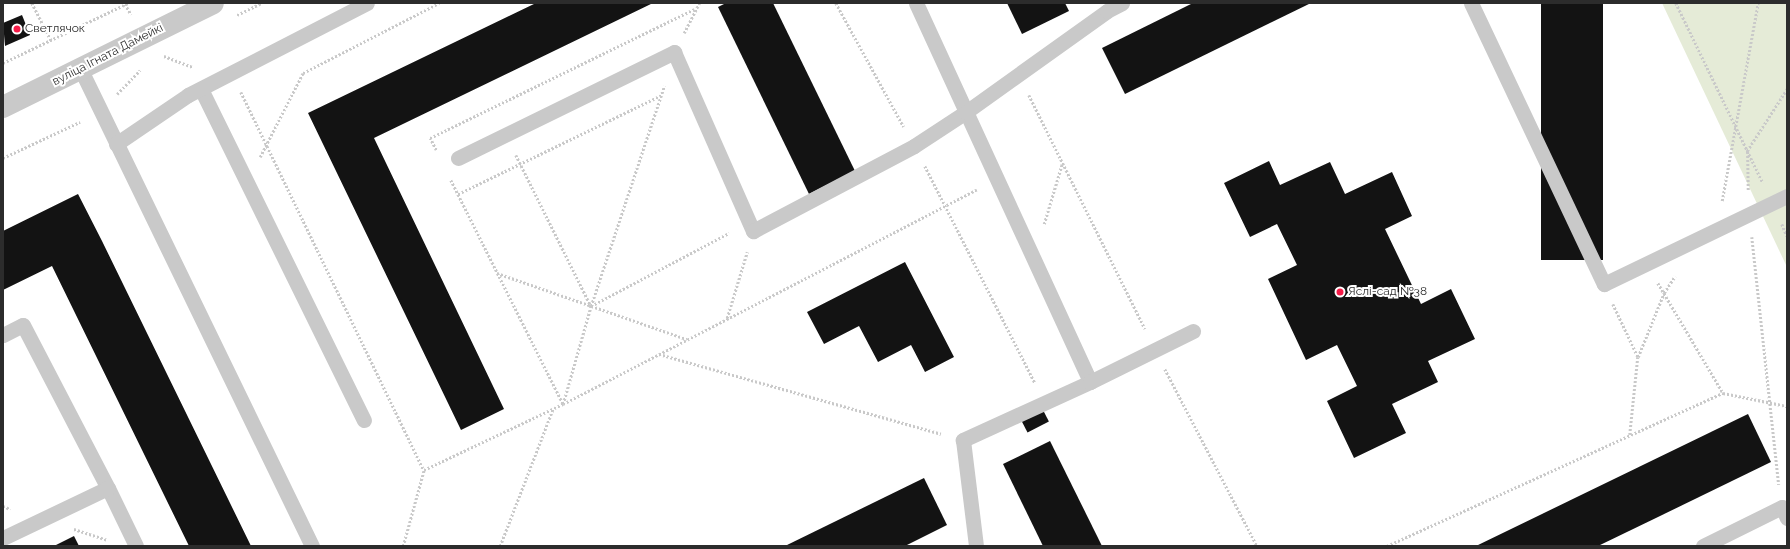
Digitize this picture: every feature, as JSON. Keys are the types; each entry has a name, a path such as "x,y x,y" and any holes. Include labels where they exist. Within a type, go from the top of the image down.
{"street":[{"name":"вуліца Ігната Дамейкі","path":"3,107 81,70 213,3"}],"lane":[{"path":"116,144 201,89 367,3"},
{"path":"916,3 1034,257 1090,382"},
{"path":"458,158 674,52 752,227 914,146 966,112 1105,7 1122,3"},
{"path":"1471,3 1604,284 1787,196"},
{"path":"81,70 312,546"},
{"path":"201,89 364,420"},
{"path":"3,334 23,325 108,488 136,546"},
{"path":"976,546 963,440 1090,382 1193,331"},
{"path":"3,538 108,488"},
{"path":"1703,546 1784,512"}],"path":[{"path":"32,3 51,40"},
{"path":"3,63 128,3"},
{"path":"233,16 262,3"},
{"path":"247,183 303,73 439,3"},
{"path":"563,404 591,306 674,52 694,9 699,3"},
{"path":"836,3 914,146 1045,403"},
{"path":"1676,3 1787,236"},
{"path":"1716,230 1737,130 1758,3"},
{"path":"437,152 430,138 694,9"},
{"path":"3,158 101,112 145,64"},
{"path":"232,73 424,470 403,546"},
{"path":"1018,73 1155,350 1257,546"},
{"path":"1784,512 1768,402 1749,213 1747,151 1787,89"},
{"path":"458,194 660,96"},
{"path":"506,135 591,306"},
{"path":"1034,257 1062,163"},
{"path":"448,173 563,404"},
{"path":"424,470 563,404 944,205 998,179"},
{"path":"591,306 752,227"},
{"path":"726,319 752,227"},
{"path":"1647,264 1723,393"},
{"path":"498,273 687,339"},
{"path":"1630,436 1638,357 1664,293 1676,275"},
{"path":"1604,284 1638,357"},
{"path":"659,354 963,440"},
{"path":"1387,546 1723,393 1787,406"},
{"path":"500,546 553,409"}],"green space":[{"path":"1662,3 1787,3 1787,267"}],"building":[{"path":"536,3 653,3 374,138 504,409 461,430 308,113"},
{"path":"726,3 773,3 855,171 809,194 718,7"},
{"path":"1007,3 1065,3 1069,11 1022,34"},
{"path":"1193,3 1311,3 1125,94 1102,48"},
{"path":"1541,3 1603,3 1603,260 1541,260"},
{"path":"22,15 30,35 5,46 3,23"},
{"path":"1269,161 1280,185 1330,162 1345,194 1392,172 1412,216 1385,229 1421,304 1451,289 1475,339 1428,361 1438,382 1392,404 1406,433 1354,458 1327,401 1357,386 1337,345 1306,360 1268,279 1297,265 1277,224 1250,237 1224,183"},
{"path":"78,194 251,546 189,546 52,266 3,290 3,231"},
{"path":"905,262 954,357 925,372 911,345 878,362 859,326 824,344 807,312"},
{"path":"1043,410 1049,422 1028,432 1022,421"},
{"path":"1748,414 1771,462 1658,517 1598,546 1476,546"},
{"path":"1050,441 1102,546 1043,546 1003,464"},
{"path":"924,478 947,525 905,546 785,546"},
{"path":"74,536 79,546 54,546"}],"place":[{"name":"Светлячок","path":"17,29"},
{"name":"Яслі-сад №38","path":"1340,292"}]}
